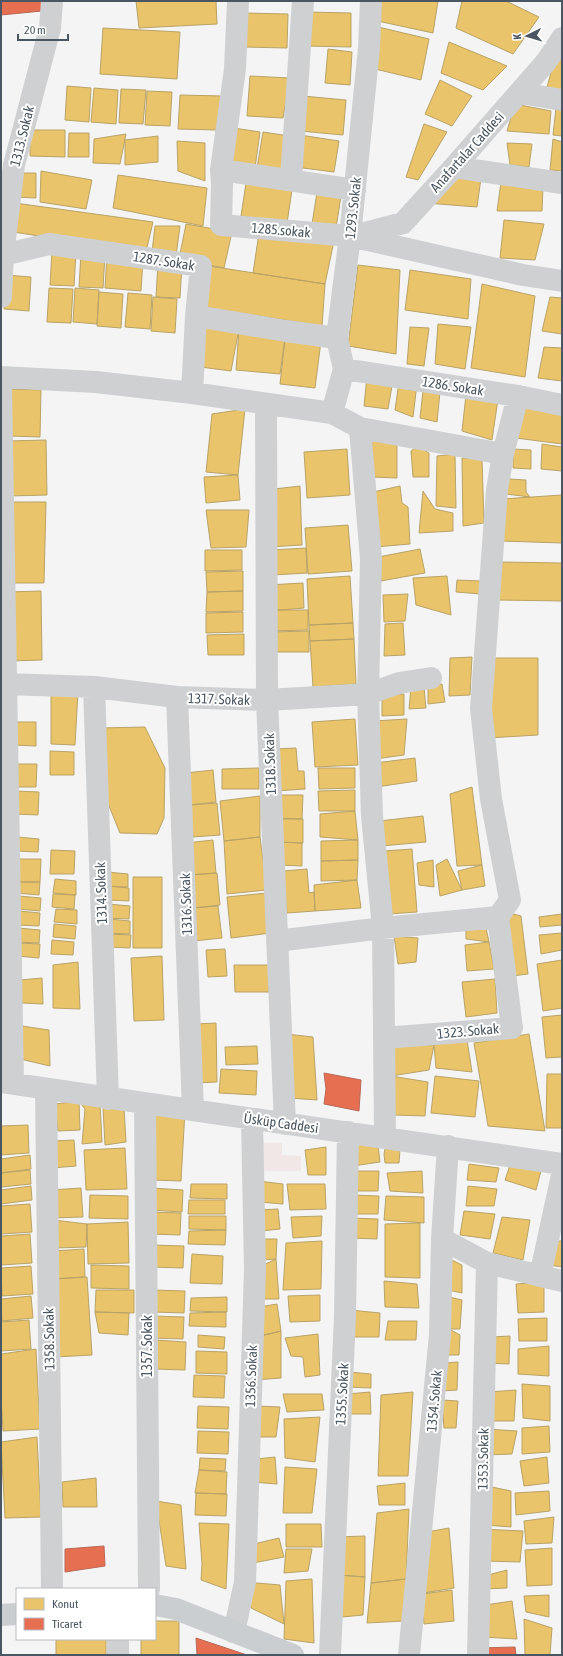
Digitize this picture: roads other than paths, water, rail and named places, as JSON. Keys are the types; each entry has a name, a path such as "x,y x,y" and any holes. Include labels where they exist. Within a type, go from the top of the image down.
{"main road":[{"path":"156,1605 176,1609 293,1655"},
{"path":"1,1615 16,1614"}],"street":[{"name":"1313. Sokak","path":"1,297 3,256 14,164 50,28 52,1"},
{"name":"1285.sokak","path":"238,1 235,69 221,170 221,225 350,236 524,275 562,281"},
{"path":"291,180 303,1"},
{"name":"1293. Sokak","path":"332,413 344,369 336,338 355,190 371,1"},
{"name":"Anafartalar Caddesi","path":"350,236 403,223 520,93 546,62 562,38"},
{"path":"520,93 562,100"},
{"path":"454,168 562,183"},
{"path":"221,170 355,190"},
{"name":"1287. Sokak","path":"3,256 48,244 201,266 196,316 192,393"},
{"path":"196,316 336,338"},
{"name":"1286. Sokak","path":"344,369 518,396 562,405"},
{"path":"1,377 96,382 192,393 332,413 360,428 503,454"},
{"path":"1,386 6,684 7,1083"},
{"path":"277,941 383,928 498,917 510,900 491,799 481,708 497,490 503,454 518,396"},
{"name":"1318. Sokak","path":"266,404 267,700 285,1124"},
{"path":"360,428 371,558 368,694 372,816 383,928 385,1137"},
{"name":"1317. Sokak","path":"6,684 94,687 177,697 267,700 368,694 399,683 431,678"},
{"name":"1314. Sokak","path":"94,687 108,1099"},
{"name":"1316. Sokak","path":"177,697 193,1110"},
{"name":"1323. Sokak","path":"384,1038 512,1028 498,917"},
{"name":"Üsküp Caddesi","path":"7,1083 108,1099 448,1146 562,1164"},
{"name":"1358. Sokak","path":"46,1089 52,1588"},
{"name":"1357. Sokak","path":"145,1103 149,1588"},
{"name":"1356. Sokak","path":"234,1632 245,1582 255,1269 252,1119"},
{"name":"1355. Sokak","path":"330,1655 345,1316 348,1132"},
{"name":"1354. Sokak","path":"409,1655 440,1335 442,1239 448,1146"},
{"path":"540,1276 562,1175"},
{"path":"442,1239 487,1262 562,1281"},
{"name":"1353. Sokak","path":"478,1655 487,1262"},
{"path":"118,1640 118,1655"}]}
